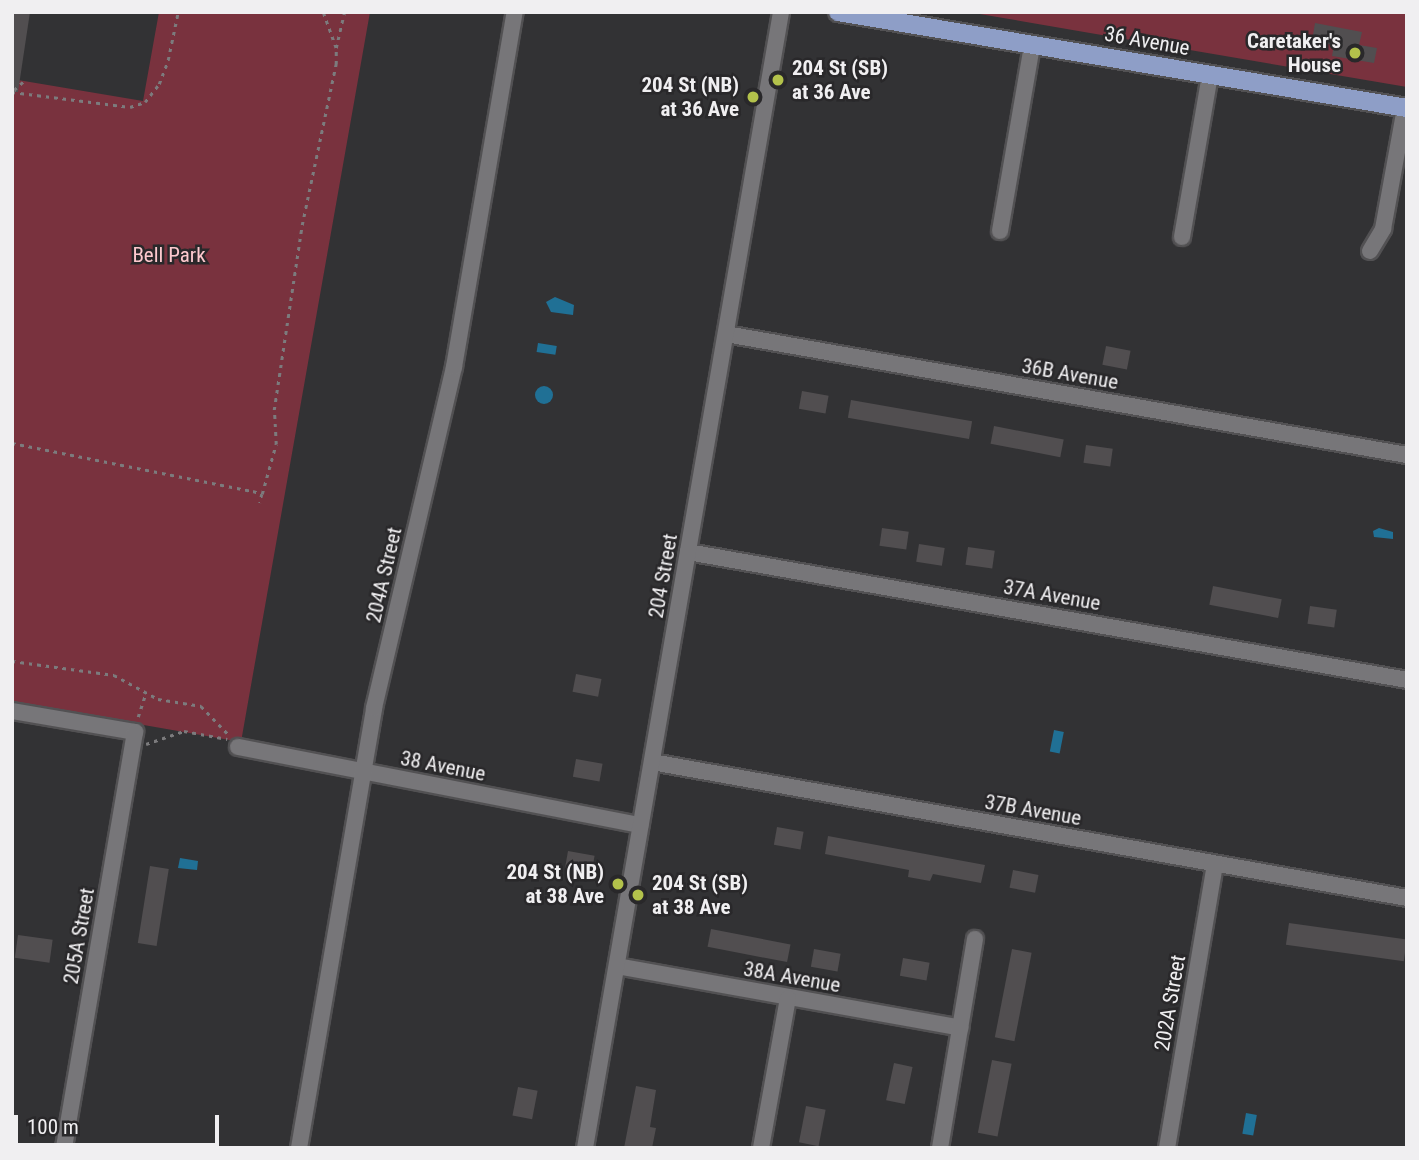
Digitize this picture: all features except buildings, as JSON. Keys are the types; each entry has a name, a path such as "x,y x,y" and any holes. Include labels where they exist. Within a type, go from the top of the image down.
{"main road":[{"name":"36 Avenue","path":"838,12 1406,108"}],"street":[{"name":"204A Street","path":"299,1148 374,708 454,367 515,12"},
{"name":"204 Street","path":"585,1148 781,12"},
{"path":"1000,231 1032,45"},
{"path":"1182,237 1210,75"},
{"path":"1370,250 1383,229 1406,108"},
{"name":"36B Avenue","path":"726,334 1407,455"},
{"name":"37A Avenue","path":"688,552 1407,680"},
{"path":"12,711 134,737"},
{"name":"205A Street","path":"64,1148 134,737"},
{"name":"38 Avenue","path":"238,747 641,825"},
{"name":"37B Avenue","path":"652,762 1407,898"},
{"name":"202A Street","path":"1167,1148 1215,864"},
{"path":"940,1148 975,939"},
{"name":"38A Avenue","path":"617,966 960,1028"},
{"path":"761,1148 788,998"}],"path":[{"path":"12,92 130,107 145,102 168,60 178,12"},
{"path":"323,12 336,48"},
{"path":"260,503 276,444 274,410 285,337 344,12"},
{"path":"12,92 24,80"},
{"path":"12,443 262,494"},
{"path":"12,661 103,672 146,693 201,706 222,722 238,747"},
{"path":"146,693 134,737 149,745 184,732 201,732 224,737 238,747"}],"green space":[{"name":"Bell Park","path":"159,12 370,12 241,742 12,702 12,79 143,101"},
{"path":"968,12 1407,12 1407,87 1090,33"}],"water":[{"path":"555,297 574,305 573,315 551,312 546,302"},
{"path":"538,343 557,346 555,355 537,352"},
{"path":"544,386 550,389 553,395 550,401 544,404 538,401 535,395 538,389"},
{"path":"1379,528 1393,532 1393,539 1374,537 1373,531"},
{"path":"1054,730 1064,732 1060,754 1050,752"},
{"path":"180,858 198,861 197,870 178,868"},
{"path":"1246,1113 1257,1115 1253,1136 1242,1134"}],"place":[{"name":"Caretaker's House","path":"1355,53"},
{"name":"204 St (SB) at 36 Ave","path":"778,80"},
{"name":"204 St (NB) at 36 Ave","path":"753,97"},
{"name":"204 St (NB) at 38 Ave","path":"618,884"},
{"name":"204 St (SB) at 38 Ave","path":"638,895"}]}
